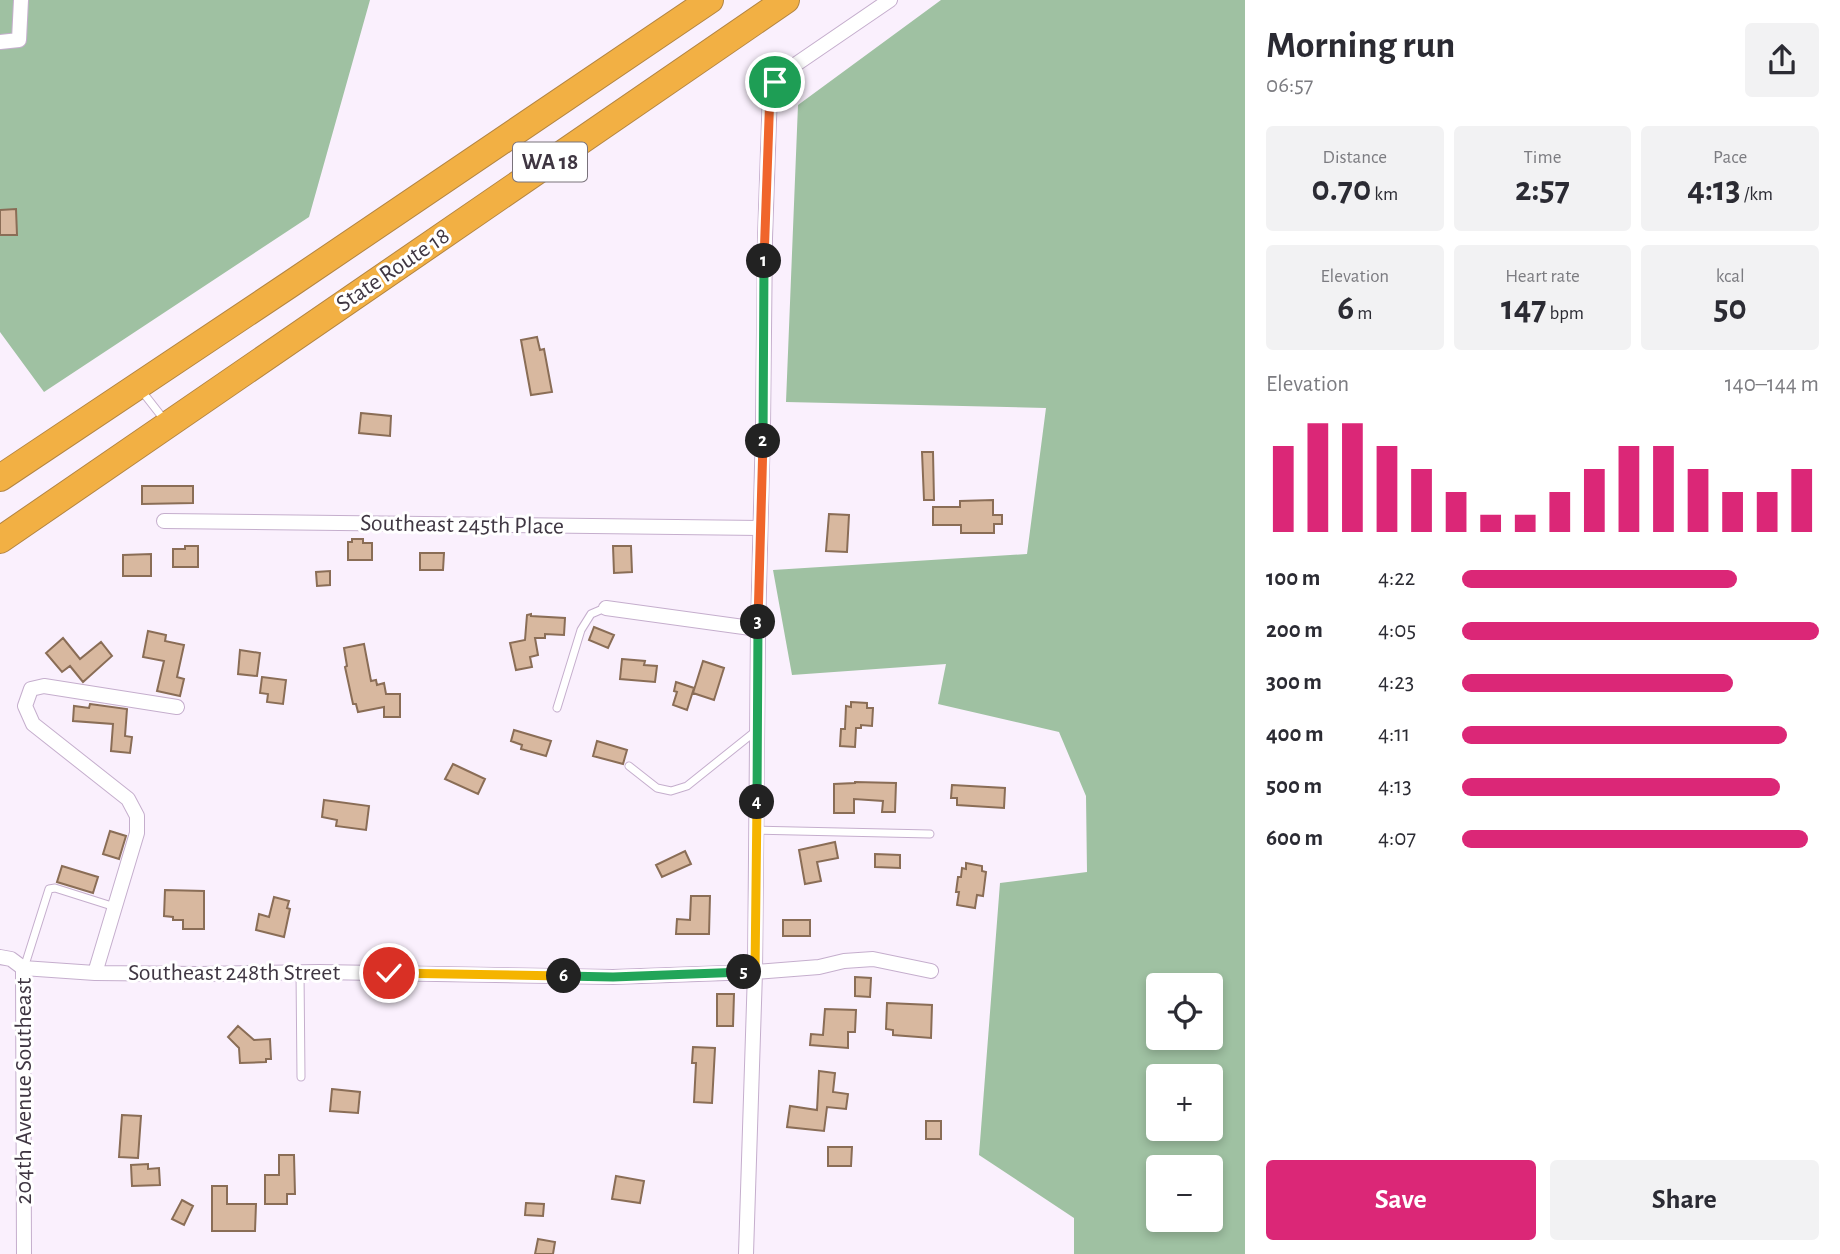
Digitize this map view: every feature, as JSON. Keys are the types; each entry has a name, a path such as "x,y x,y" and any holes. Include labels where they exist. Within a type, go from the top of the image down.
{"highway":[{"name":"State Route 18","path":"0,478 710,0"},
{"name":"State Route 18","path":"0,540 786,0"}],"street":[{"path":"0,42 19,40 21,0"},
{"path":"746,1254 755,972 758,629 770,91 786,71 890,0"},
{"name":"Southeast 245th Place","path":"164,521 760,528"},
{"path":"606,608 758,629"},
{"path":"95,973 137,833 137,816 128,799 33,724 25,706 31,689 44,686 177,707"},
{"name":"Southeast 248th Street","path":"0,957 11,959 23,968 95,973 300,972 613,977 755,972 873,959 931,971"},
{"name":"204th Avenue Southeast","path":"23,968 24,1254"}],"lane":[{"path":"138,386 169,425"},
{"path":"557,708 581,630 591,614 606,608"},
{"path":"629,766 657,788 671,791 687,786 757,730"},
{"path":"757,830 930,834"},
{"name":"204th Avenue Southeast","path":"23,968 49,889 55,888 115,907"},
{"path":"300,972 301,1077"}],"green space":[{"path":"0,0 370,0 309,217 44,392 0,332"},
{"path":"941,0 1245,0 1245,1254 1074,1254 1074,1218 979,1155 1000,883 1087,872 1086,796 1059,732 938,704 946,664 792,675 773,570 1027,554 1046,408 786,402 798,105"}],"building":[{"path":"16,209 17,235 0,235 0,210"},
{"path":"537,337 540,350 544,349 552,392 531,395 521,340"},
{"path":"361,413 391,416 390,436 359,433"},
{"path":"922,452 933,452 934,500 924,500"},
{"path":"142,486 193,486 193,503 142,504"},
{"path":"993,500 993,515 1002,515 1002,524 994,524 994,533 961,533 961,525 933,525 933,507 960,507 960,501"},
{"path":"829,514 849,515 847,552 826,551"},
{"path":"352,539 363,539 363,543 372,543 372,560 348,560 348,542 352,542"},
{"path":"185,546 198,546 198,567 173,567 173,549 185,549"},
{"path":"613,546 631,546 632,572 614,573"},
{"path":"420,553 444,553 443,570 420,570"},
{"path":"151,554 151,576 123,576 123,555"},
{"path":"330,571 330,585 317,586 316,572"},
{"path":"527,615 565,618 564,635 545,634 545,638 535,638 538,655 530,657 532,667 516,670 510,643 525,640"},
{"path":"594,627 614,635 608,648 589,640"},
{"path":"148,631 166,635 165,641 184,645 177,677 184,679 180,696 157,691 164,661 143,657"},
{"path":"63,638 80,659 101,642 112,656 83,682 70,666 62,672 46,653"},
{"path":"364,644 371,681 376,680 377,685 384,683 386,694 400,694 400,717 384,717 384,707 358,712 356,704 353,704 344,648"},
{"path":"240,650 260,653 257,676 238,674"},
{"path":"622,659 645,661 644,665 657,666 655,682 620,679"},
{"path":"703,661 724,668 714,700 693,693"},
{"path":"262,677 286,680 283,704 267,702 268,694 260,693"},
{"path":"676,682 694,688 687,710 673,705 677,692 674,691"},
{"path":"851,702 867,703 867,708 873,708 872,726 861,725 861,728 856,728 855,747 840,746 841,729 845,729 846,706 851,707"},
{"path":"90,704 127,709 125,736 132,737 130,753 111,751 113,724 73,721 74,706 89,708"},
{"path":"514,730 551,741 546,756 521,749 522,745 511,741"},
{"path":"597,741 627,750 623,764 593,756"},
{"path":"453,764 485,779 478,794 445,779"},
{"path":"896,783 895,812 882,812 883,801 854,799 854,813 834,813 834,784"},
{"path":"952,785 1005,788 1004,808 957,805 957,798 951,798"},
{"path":"324,800 369,806 366,830 336,826 337,820 322,817"},
{"path":"110,831 126,836 119,859 103,854"},
{"path":"835,842 838,858 817,862 821,881 805,884 799,850"},
{"path":"685,851 691,864 662,877 656,865"},
{"path":"875,854 900,855 900,868 875,867"},
{"path":"966,863 982,866 982,871 986,872 983,896 977,895 975,908 957,905 958,877 961,877 962,868 966,869"},
{"path":"62,866 98,877 93,893 57,882"},
{"path":"165,890 204,891 204,929 183,929 183,920 164,916"},
{"path":"691,896 710,896 709,934 676,934 677,919 690,920"},
{"path":"274,897 289,901 284,937 256,930 259,914 269,917"},
{"path":"783,920 810,920 810,936 783,936"},
{"path":"855,977 871,978 870,997 855,996"},
{"path":"717,994 734,994 733,1026 717,1026"},
{"path":"887,1003 932,1005 931,1038 893,1035 893,1030 886,1029"},
{"path":"825,1009 856,1010 855,1032 848,1032 848,1048 810,1045 811,1034 823,1035"},
{"path":"238,1026 254,1040 270,1039 271,1059 266,1059 266,1062 240,1063 239,1048 228,1037"},
{"path":"693,1047 715,1048 712,1103 694,1102 696,1063 692,1063"},
{"path":"819,1071 835,1073 833,1092 848,1094 846,1109 827,1107 824,1131 787,1127 790,1106 817,1110"},
{"path":"332,1089 360,1092 358,1113 330,1111"},
{"path":"122,1115 141,1116 138,1158 119,1157"},
{"path":"926,1121 941,1121 941,1139 926,1139"},
{"path":"828,1147 852,1147 851,1166 828,1166"},
{"path":"279,1155 294,1155 295,1194 287,1194 287,1204 265,1204 265,1175 279,1175"},
{"path":"148,1164 148,1169 159,1168 160,1185 132,1186 131,1165"},
{"path":"616,1176 644,1181 640,1203 612,1199"},
{"path":"212,1186 227,1186 227,1204 256,1204 255,1231 212,1231"},
{"path":"182,1200 193,1206 184,1225 172,1219"},
{"path":"526,1203 544,1204 543,1216 525,1215"},
{"path":"538,1239 555,1242 553,1254 535,1254"}],"route":[{"path":"389,973 613,977 755,972 765,238 770,91 775,82"}]}
